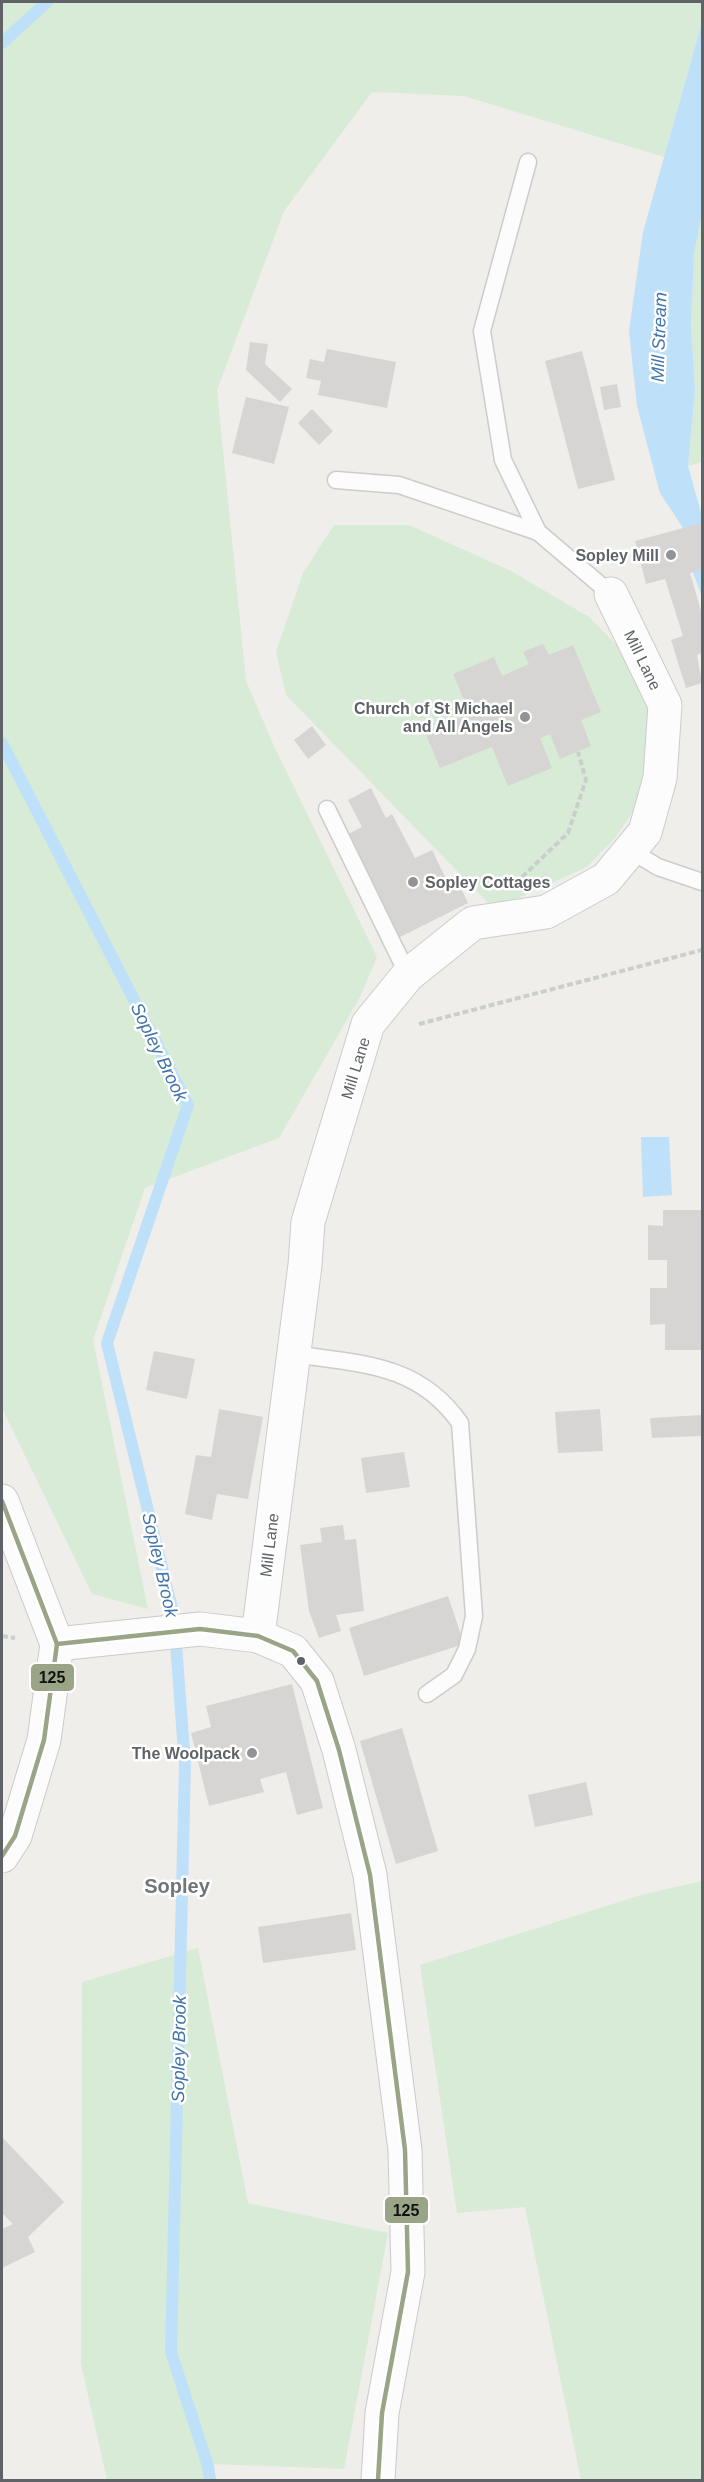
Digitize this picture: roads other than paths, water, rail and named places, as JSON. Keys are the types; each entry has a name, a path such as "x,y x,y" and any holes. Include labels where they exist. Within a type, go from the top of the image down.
{"main road":[{"name":"Mill Lane","path":"258,1636 305,1266 308,1222 368,1024 408,975 473,923 546,912 606,879 645,831 660,778 665,705 611,594"},
{"path":"2,1501 57,1644 44,1740 15,1836 2,1856"},
{"path":"57,1644 200,1629 258,1636 293,1651 317,1681 339,1750 370,1875 405,2150 408,2272 382,2413 378,2481"}],"lane":[{"path":"528,162 482,331 503,460 538,532"},
{"path":"336,480 399,485 538,532 611,594"},
{"path":"327,809 408,975"},
{"path":"630,850 658,867 702,882"},
{"path":"293,1354 377,1366 421,1383 445,1401 460,1423 474,1616 467,1649 454,1675 427,1694"}],"water":[{"name":"Mill Stream","path":"702,22 702,214 694,253 691,327 695,390 688,466 702,516 702,597 693,572 683,528 660,493 637,406 629,331 643,232"},
{"path":"641,1137 669,1137 672,1195 643,1197"}],"waterway":[{"name":"Sopley Brook","path":"2,43 47,2"},
{"name":"Sopley Brook","path":"2,743 188,1105 107,1343 174,1617 185,1765 171,2352 208,2466 210,2480"}],"place":[{"name":"Sopley Mill","path":"671,555"},
{"name":"Church of St Michael and All Angels","path":"525,717"},
{"name":"Sopley Cottages","path":"413,882"},
{"name":"The Woolpack","path":"252,1753"}],"district":[{"name":"Sopley","path":"177,1886"}]}
